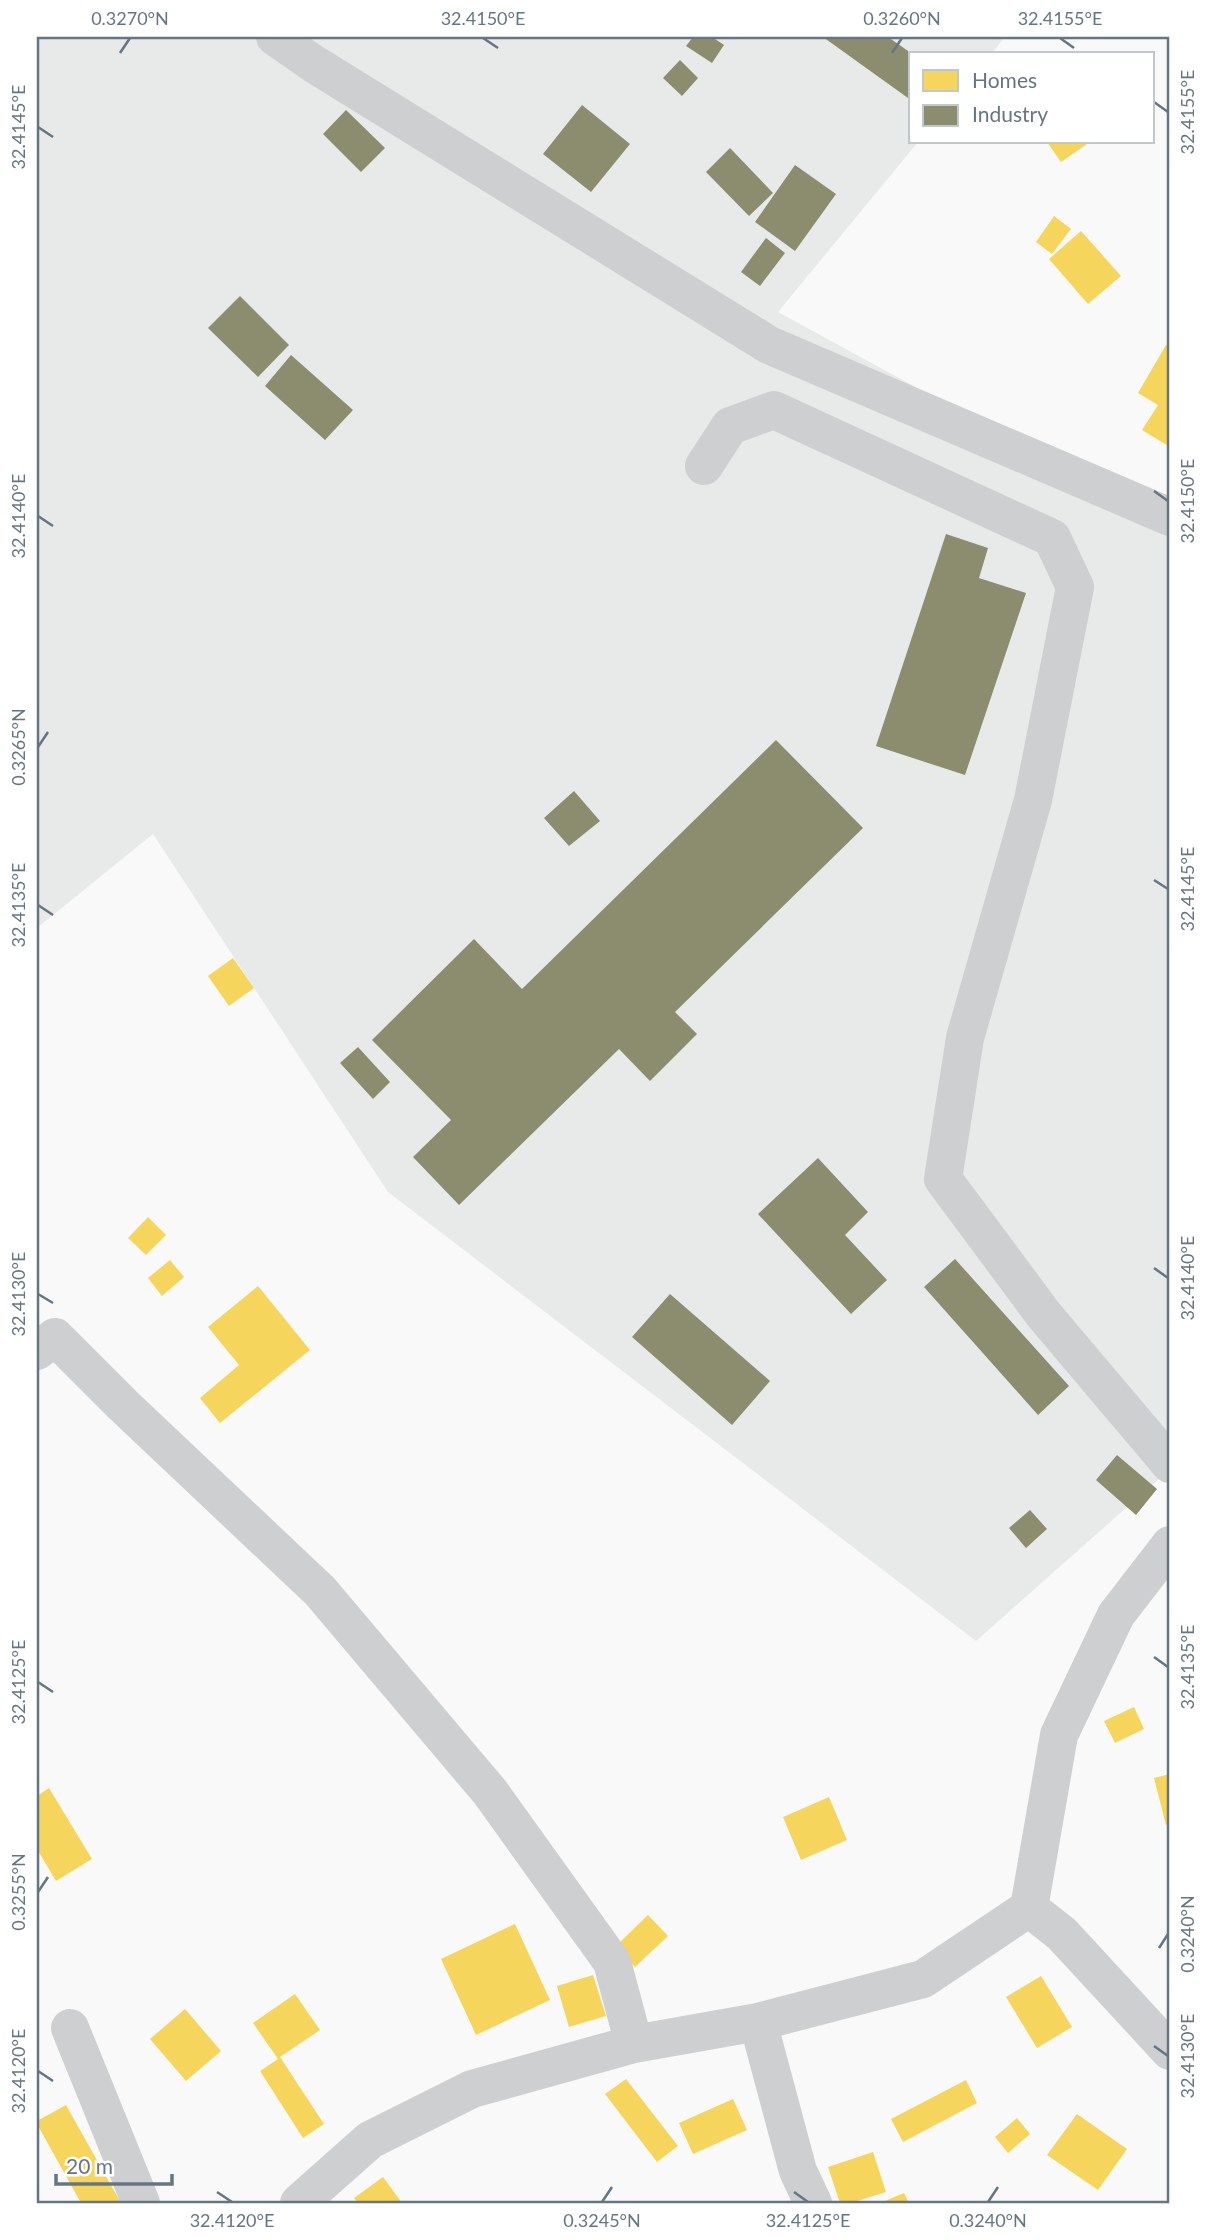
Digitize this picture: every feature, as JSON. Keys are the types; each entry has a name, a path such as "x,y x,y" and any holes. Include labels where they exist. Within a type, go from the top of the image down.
{"street":[{"path":"275,37 325,71 769,345 1170,517"},
{"path":"704,466 730,426 774,410 1052,538 1075,587 1033,800 965,1038 943,1178 1044,1315 1170,1464"},
{"path":"43,1335 123,1405 320,1591 490,1792 611,1962 634,2044"},
{"path":"299,2203 370,2140 472,2089 634,2044 758,2022 923,1979 1029,1908 1059,1735 1116,1615 1170,1545"},
{"path":"1029,1908 1062,1934 1170,2049"},
{"path":"758,2022 798,2171 813,2203"},
{"path":"70,2028 141,2203"}],"shaded area":[{"path":"37,37 1005,37 993,52 909,52 909,144 916,144 778,312 1170,526 1170,1469 976,1641 388,1192 153,834 37,928"}],"building: Homes":[{"path":"1048,144 1087,144 1061,162"},
{"path":"1054,216 1071,229 1052,254 1036,242"},
{"path":"1081,231 1121,276 1088,304 1049,259"},
{"path":"1166,345 1170,348 1170,447 1142,430 1158,405 1138,393"},
{"path":"233,958 254,988 229,1006 208,976"},
{"path":"148,1217 166,1235 146,1255 128,1238"},
{"path":"170,1260 184,1277 162,1296 148,1278"},
{"path":"258,1286 310,1350 220,1423 200,1398 239,1365 208,1327"},
{"path":"1134,1707 1144,1729 1115,1743 1104,1721"},
{"path":"1170,1774 1170,1824 1166,1825 1154,1778"},
{"path":"49,1788 92,1859 56,1881 37,1849 37,1796"},
{"path":"829,1797 847,1840 801,1860 783,1817"},
{"path":"648,1915 668,1936 635,1967 616,1946"},
{"path":"515,1924 550,2000 476,2035 441,1959"},
{"path":"593,1975 606,2016 569,2027 557,1986"},
{"path":"1041,1976 1072,2027 1037,2048 1006,1997"},
{"path":"295,1994 320,2030 280,2057 324,2124 303,2138 260,2071 278,2059 253,2023"},
{"path":"185,2009 221,2051 186,2081 150,2039"},
{"path":"626,2079 678,2146 657,2162 605,2094"},
{"path":"966,2080 977,2103 903,2142 891,2119"},
{"path":"733,2099 747,2130 693,2154 679,2123"},
{"path":"66,2105 121,2203 81,2203 37,2124 37,2121"},
{"path":"1077,2114 1127,2149 1098,2190 1047,2155"},
{"path":"1017,2118 1030,2134 1008,2153 995,2137"},
{"path":"873,2152 886,2192 851,2203 840,2203 828,2167"},
{"path":"383,2177 402,2203 358,2203 354,2198"},
{"path":"904,2193 909,2203 880,2203"}],"building: Industry":[{"path":"693,37 712,37 724,45 712,63 686,46"},
{"path":"823,37 888,37 910,52 908,98"},
{"path":"680,60 698,78 682,96 663,78"},
{"path":"582,105 630,144 591,192 543,154"},
{"path":"346,110 385,148 361,172 323,134"},
{"path":"730,148 773,193 749,216 706,172"},
{"path":"795,165 836,194 795,251 755,222"},
{"path":"766,238 785,253 760,286 741,272"},
{"path":"240,296 289,345 258,377 208,328"},
{"path":"291,355 353,410 325,440 265,386"},
{"path":"946,534 988,548 979,578 1026,593 965,775 876,746"},
{"path":"776,740 863,828 675,1012 697,1034 650,1081 619,1049 459,1205 413,1157 451,1120 372,1040 474,939 522,989"},
{"path":"574,791 600,821 569,846 544,818"},
{"path":"358,1047 390,1082 373,1099 340,1063"},
{"path":"818,1158 868,1212 845,1235 887,1280 851,1314 758,1214"},
{"path":"955,1259 1069,1386 1038,1415 924,1287"},
{"path":"670,1294 770,1381 732,1425 632,1337"},
{"path":"1117,1455 1157,1489 1136,1515 1096,1480"},
{"path":"1030,1510 1047,1529 1026,1548 1009,1528"}]}
